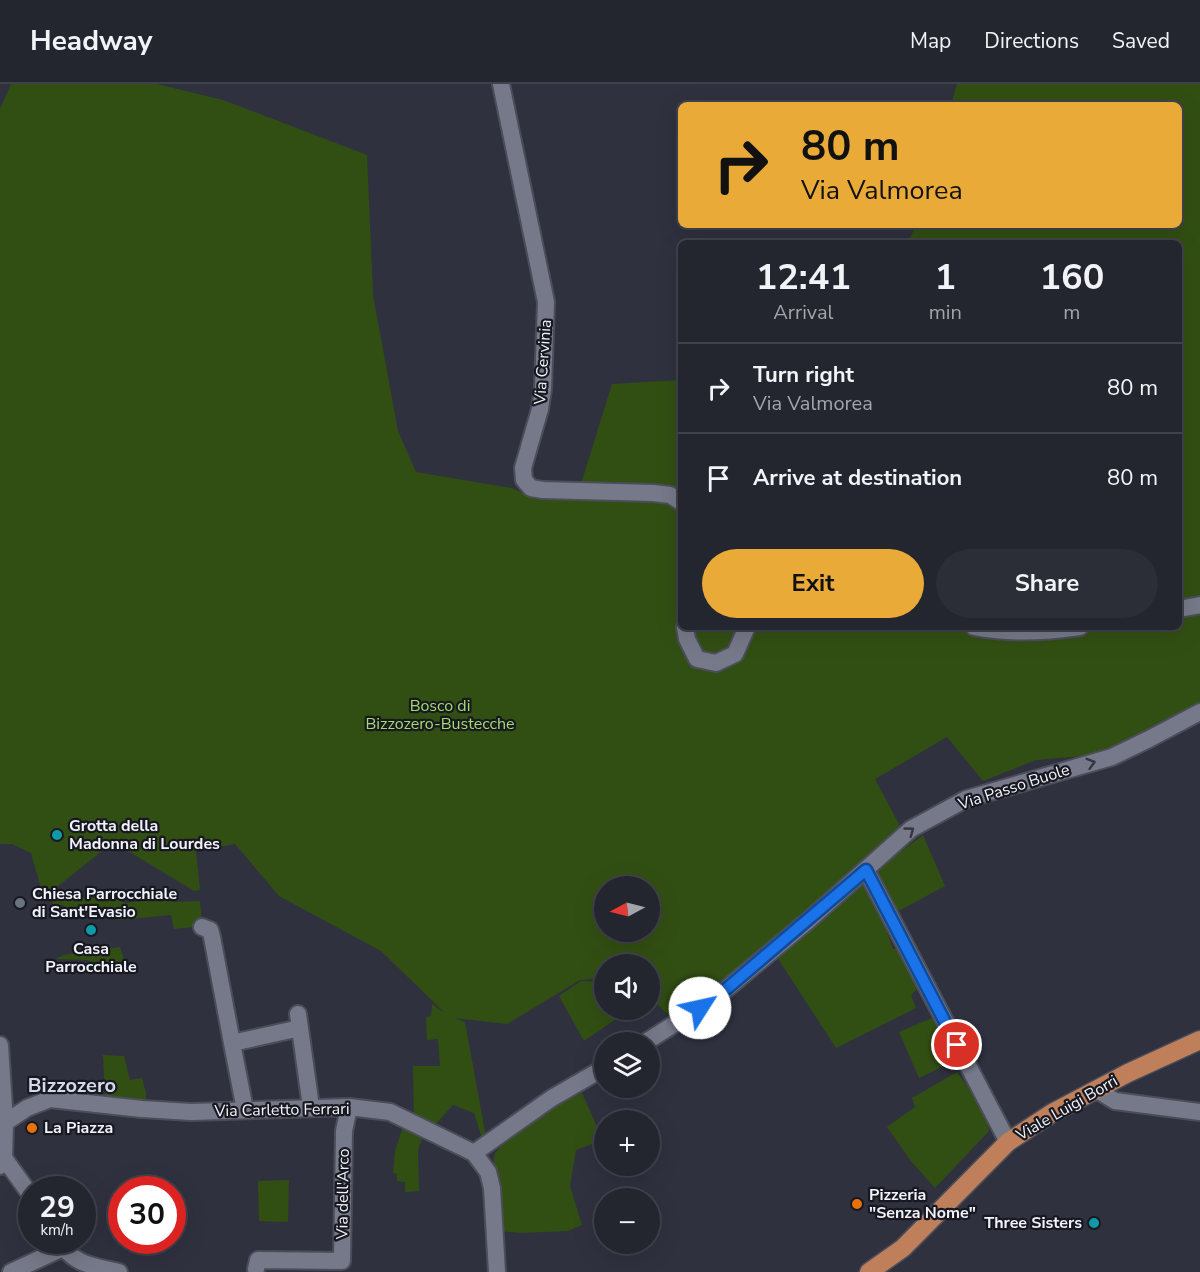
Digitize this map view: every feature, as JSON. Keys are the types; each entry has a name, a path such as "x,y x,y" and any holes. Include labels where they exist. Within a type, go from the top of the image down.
{"main road":[{"name":"Viale Luigi Borri","path":"869,1272 903,1248 1008,1142 1052,1113 1128,1073 1200,1041"}],"street":[{"name":"Via Cervinia","path":"501,84 546,302 543,389 540,410 523,468 524,480 531,488 543,490 652,492 670,495 678,500"},
{"path":"1182,608 1200,604"},
{"path":"686,630 687,639 697,659 716,663 735,654 746,630"},
{"path":"990,630 1063,630"},
{"name":"Via Passo Buole","path":"660,1033 718,996 911,830 966,799 1112,757 1200,712"},
{"path":"866,870 1008,1142"},
{"path":"202,927 210,930 212,937 245,1110"},
{"path":"232,1043 299,1021 311,1107"},
{"path":"0,1045 2,1162 18,1181"},
{"path":"497,1272 492,1188 488,1172 474,1153 552,1098 594,1074"},
{"path":"1097,1090 1115,1101 1200,1112"},
{"name":"Via Carletto Ferrari","path":"2,1124 27,1108 50,1100 191,1112 349,1107 390,1112 474,1153"},
{"name":"Via dell'Arco","path":"256,1269 258,1260 342,1261 344,1131 349,1107"},
{"path":"11,1272 42,1254"},
{"path":"68,1254 86,1265 119,1272"}],"green space":[{"name":"Bosco di Bizzozero-Bustecche","path":"11,84 157,84 223,100 367,155 373,295 398,431 416,472 512,488 536,499 576,500 612,384 678,380 678,630 1182,630 1182,240 908,240 914,228 1182,228 1182,102 952,102 957,84 1200,84 1200,718 1105,754 1036,760 983,781 947,737 875,779 901,828 675,1022 660,1007 660,954 594,954 594,979 580,980 507,1024 454,1018 465,1022 486,1137 482,1138 474,1113 453,1105 433,1127 414,1119 413,1066 440,1066 438,1039 427,1040 426,1017 431,1016 432,1004 445,1013 381,951 279,896 235,844 196,851 200,890 194,891 113,842 47,895 43,895 31,853 12,844 0,844 0,109"},
{"path":"923,835 945,886 895,913 876,870"},
{"path":"857,885 867,886 890,929 887,932 893,949 900,949 918,988 911,995 916,1008 836,1048 775,954"},
{"path":"103,892 125,903 159,899 173,902 200,901 202,926 174,929 171,915 118,920 117,915 98,916 97,910 65,912 64,905 53,905 52,899 97,898"},
{"path":"120,947 125,962 56,959 63,955"},
{"path":"581,981 594,982 594,1020 615,1020 584,1041 559,996"},
{"path":"934,1017 956,1060 919,1078 899,1032"},
{"path":"103,1055 124,1056 130,1080 142,1078 146,1102 105,1097"},
{"path":"957,1072 981,1109 989,1131 935,1188 911,1161 887,1127 915,1107 912,1098"},
{"path":"582,1093 594,1120 594,1143 576,1150 570,1186 582,1225 568,1231 520,1233 500,1231 493,1167 495,1153 507,1139 553,1107"},
{"path":"403,1127 420,1135 422,1139 418,1150 419,1191 405,1192 405,1182 397,1181 397,1174 393,1173 395,1151"},
{"path":"289,1180 288,1222 259,1221 258,1181"}],"place":[{"name":"Grotta della Madonna di Lourdes","path":"57,835"},
{"name":"Chiesa Parrocchiale di Sant'Evasio","path":"20,903"},
{"name":"Casa Parrocchiale","path":"91,930"},
{"name":"La Piazza","path":"32,1128"},
{"name":"Pizzeria \"Senza Nome\"","path":"857,1204"},
{"name":"Three Sisters","path":"1094,1223"}],"district":[{"name":"Bizzozero","path":"72,1085"}],"route":[{"path":"700,1008 718,996 866,870 957,1045"}]}
